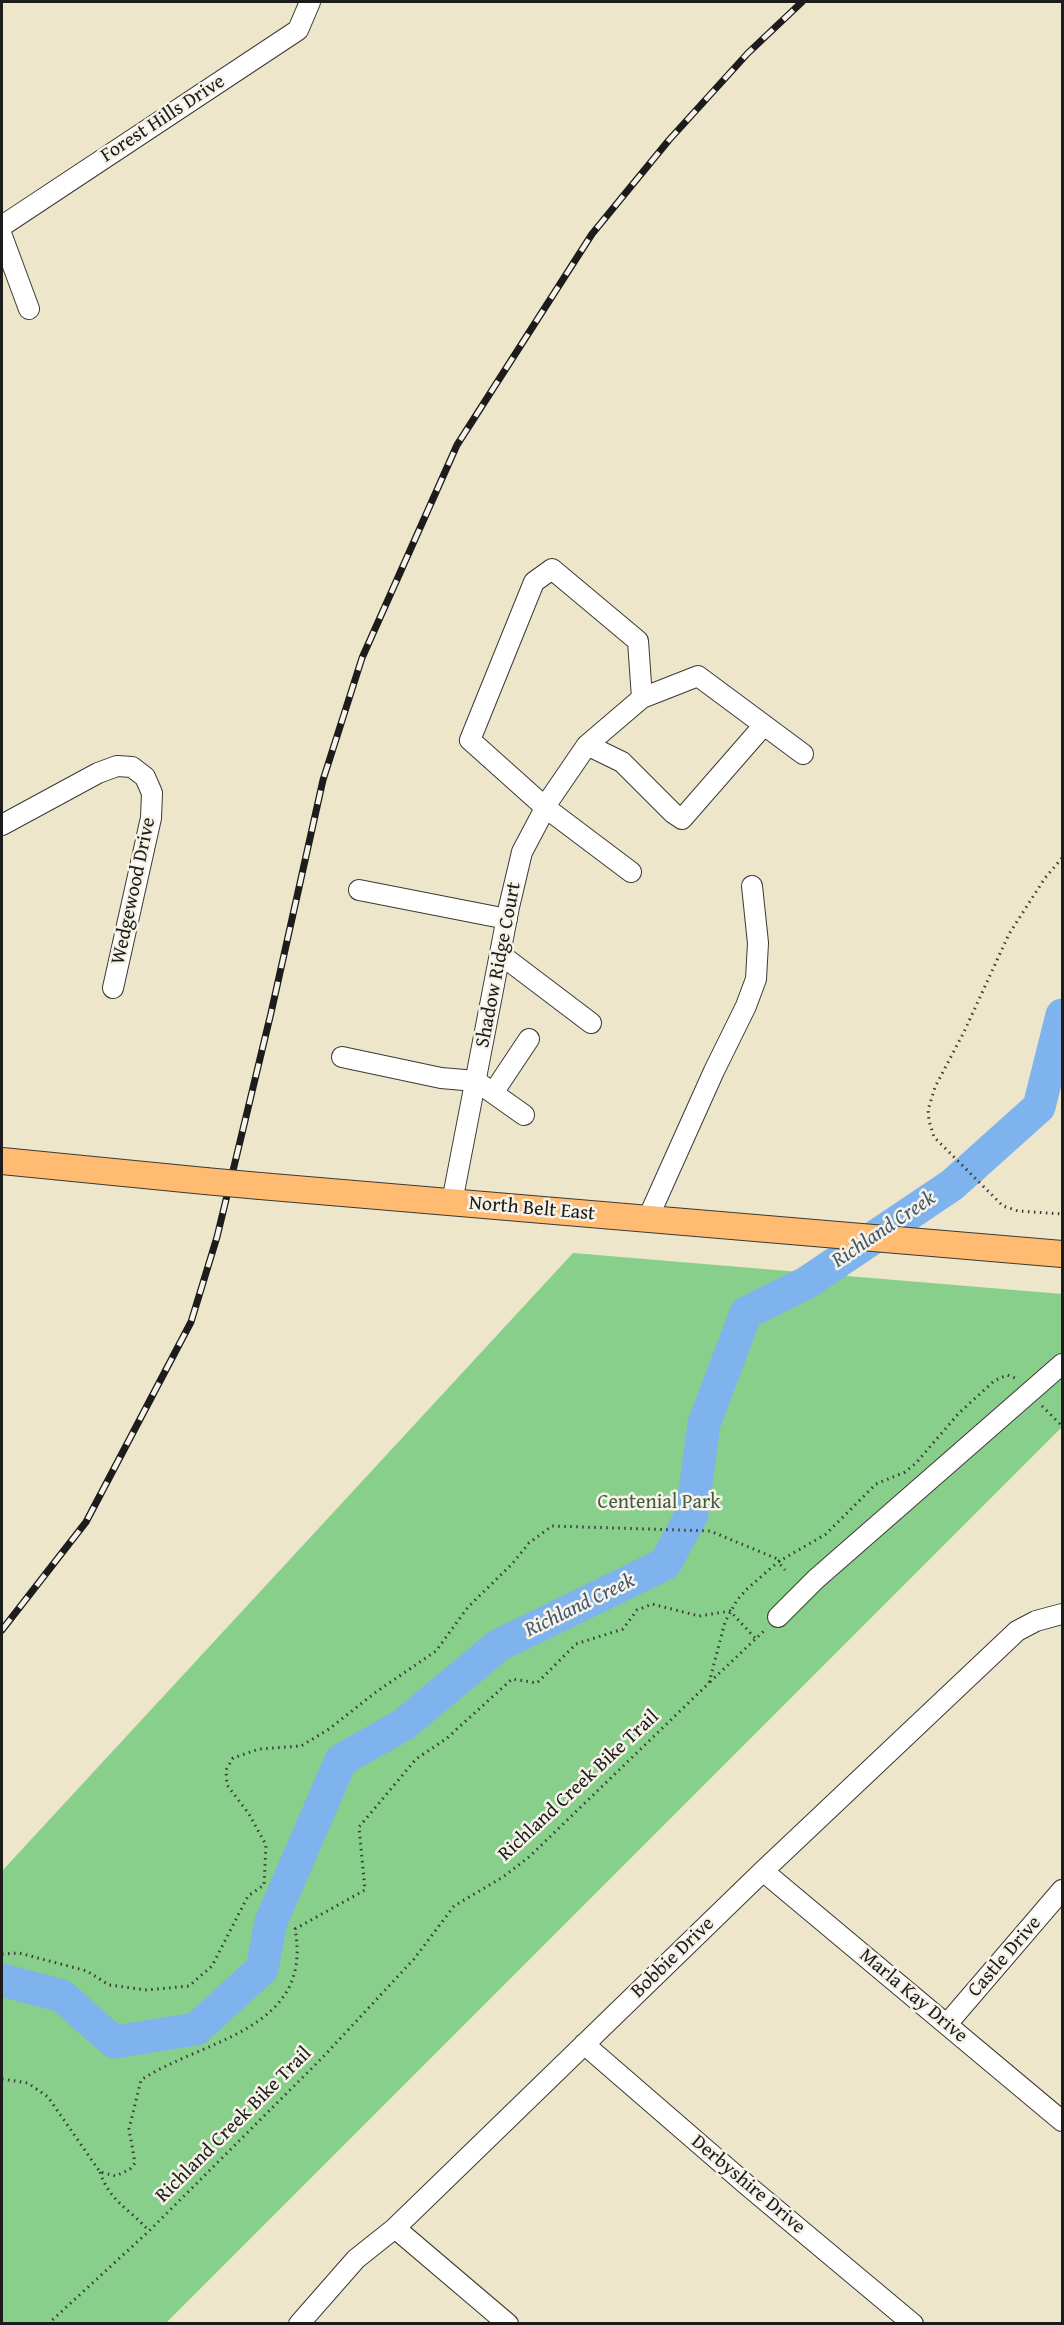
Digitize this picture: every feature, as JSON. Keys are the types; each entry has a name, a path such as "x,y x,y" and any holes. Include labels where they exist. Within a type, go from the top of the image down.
{"main road":[{"name":"North Belt East","path":"2,1161 260,1186 1062,1254"}],"street":[{"name":"Forest Hills Drive","path":"2,226 298,30 310,2"},
{"path":"2,236 29,309"},
{"path":"631,872 546,808 470,740 534,582 552,569 638,640 642,698"},
{"name":"Shadow Ridge Court","path":"452,1202 522,852 546,808 587,745 642,698 698,676 764,726"},
{"path":"587,745 622,762 673,813 682,819 764,726 803,754"},
{"name":"Wedgewood Drive","path":"2,825 98,773 117,766 132,767 145,777 152,793 151,818 113,988"},
{"path":"648,1218 746,1006 756,979 758,943 752,886"},
{"path":"359,890 507,920"},
{"path":"500,954 591,1023"},
{"path":"493,1093 529,1039"},
{"path":"342,1057 441,1078 476,1081 524,1115"},
{"path":"778,1617 816,1579 1062,1364"},
{"name":"Bobbie Drive","path":"299,2324 356,2259 395,2229 763,1871 1017,1631 1036,1620 1062,1614"},
{"name":"Marla Kay Drive","path":"763,1871 1062,2121"},
{"name":"Castle Drive","path":"947,2024 1062,1890"},
{"name":"Derbyshire Drive","path":"584,2044 748,2186 913,2324"},
{"path":"395,2229 508,2324"}],"path":[{"path":"1062,858 1045,878 1009,934 964,1032 935,1087 928,1110 928,1121 940,1145 1003,1206 1018,1211 1062,1214"},
{"path":"709,1683 716,1650 729,1611 747,1589 778,1562 826,1534 876,1484 904,1472 915,1463 959,1413 994,1381 1007,1375 1016,1376 1062,1425"},
{"path":"2,1954 20,1953 87,1971 109,1985 147,1990 189,1986 213,1966 248,1896 264,1886 266,1845 249,1814 227,1785 226,1770 233,1758 259,1749 301,1746 329,1730 376,1692 436,1651 468,1607 512,1564 529,1543 552,1526 710,1531 764,1551 780,1560 778,1562 785,1570"},
{"path":"100,2172 116,2176 130,2169 135,2163 129,2129 141,2080 162,2066 249,2028 278,2006 295,1971 298,1949 294,1929 365,1890 359,1827 416,1760 446,1739 512,1679 537,1683 576,1644 623,1629 637,1610 652,1604 699,1616 729,1611"},
{"path":"729,1611 755,1638"},
{"name":"Richland Creek Bike Trail","path":"48,2324 149,2231 372,2006 414,1959 454,1906 503,1877 529,1857 778,1617"},
{"path":"2,2079 28,2083 48,2097 100,2172 111,2197 137,2217 149,2231"}],"green space":[{"name":"Centenial Park","path":"573,1253 1062,1294 1062,1427 166,2323 2,2323 2,1871"}],"waterway":[{"name":"Richland Creek","path":"2,1980 62,1996 114,2042 196,2029 262,1969 271,1922 341,1760 403,1725 499,1645 665,1564 692,1514 704,1424 746,1313 806,1283 952,1185 1039,1107 1062,1015"}],"railway":[{"path":"2,1630 86,1522 191,1322 217,1237 271,1013 323,780 362,658 457,445 592,234 669,140 748,53 802,2"}]}
